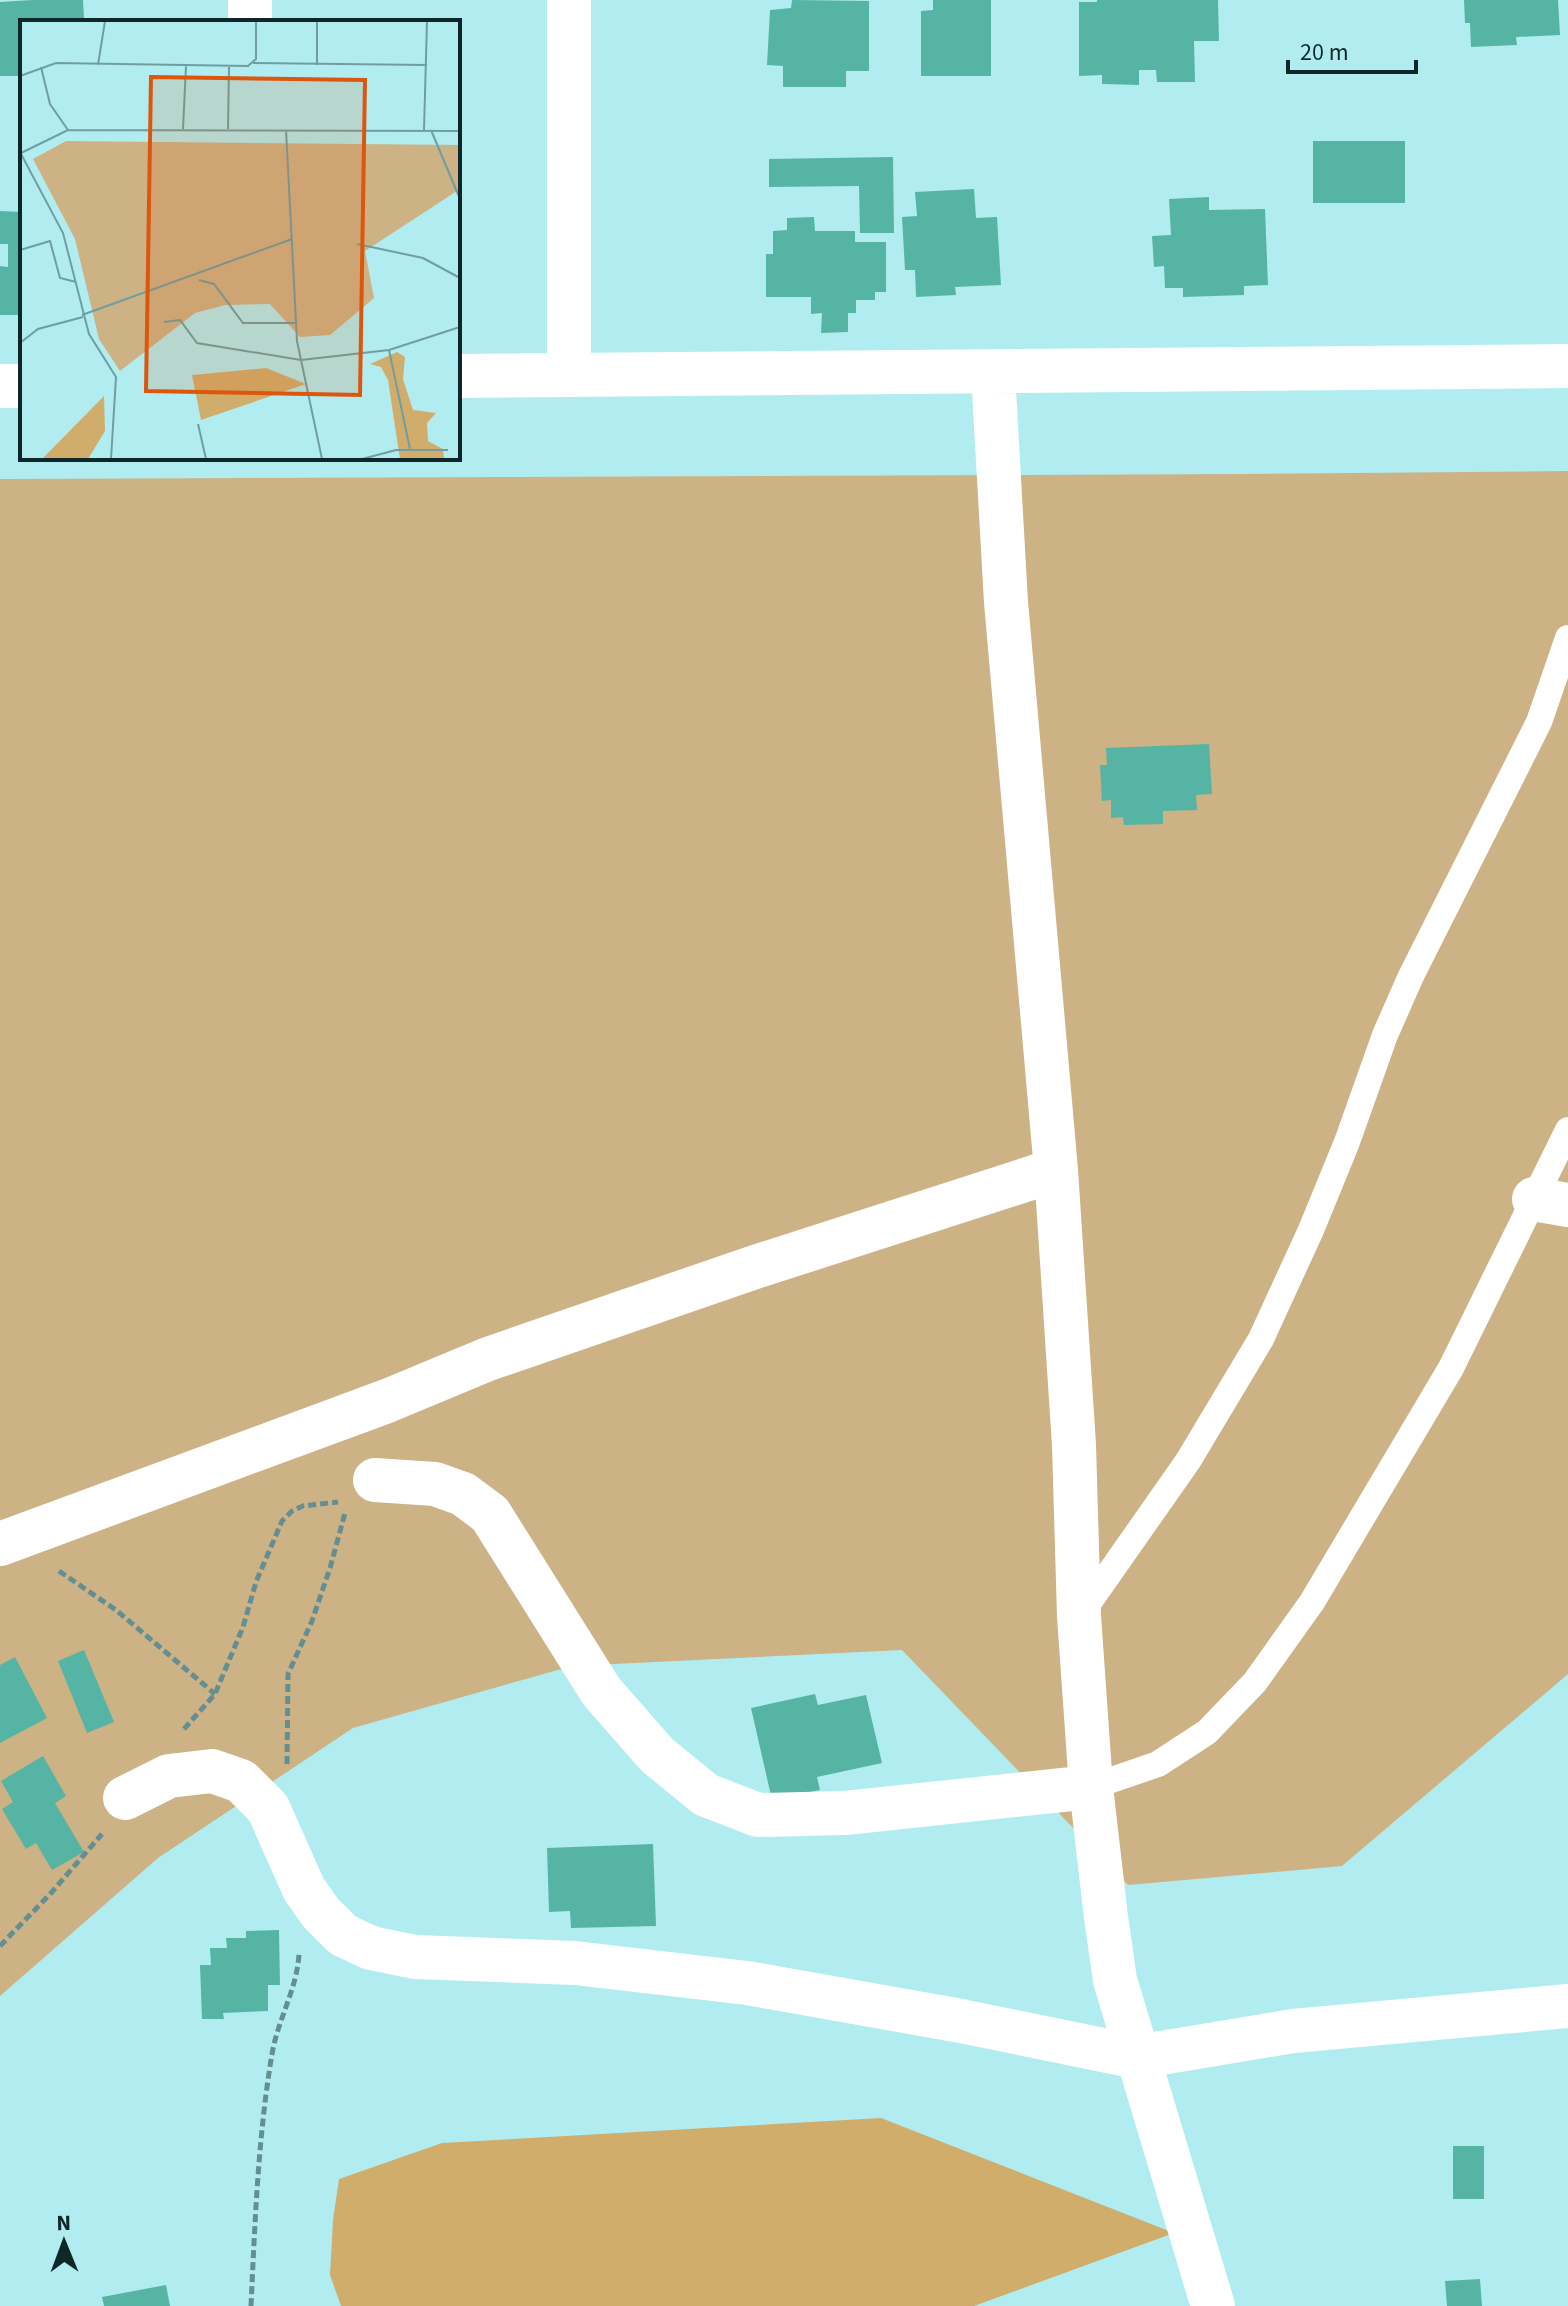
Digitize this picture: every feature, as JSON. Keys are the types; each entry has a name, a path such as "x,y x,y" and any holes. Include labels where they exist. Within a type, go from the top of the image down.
{"street":[{"path":"569,0 569,373"},
{"path":"460,376 1568,366"},
{"path":"993,372 1006,602 1056,1170 1091,1787 1115,1980 1213,2306"},
{"path":"6,1541 387,1401 488,1359 755,1267 1056,1170"},
{"path":"375,1480 435,1484 463,1494 490,1514 601,1691 657,1755 706,1795 758,1815 845,1813 1091,1787"},
{"path":"125,1798 169,1776 212,1771 241,1781 268,1808 304,1889 321,1913 343,1935 371,1948 415,1957 575,1963 747,1983 961,2021 1137,2057 1293,2031 1568,2006"}],"lane":[{"path":"1079,1616 1188,1461 1261,1339 1311,1230 1400,1000 1539,722 1568,638"},
{"path":"1091,1787 1158,1764 1207,1732 1255,1682 1312,1602 1551,1202 1568,1130"}],"path":[{"path":"175,1739 215,1694 282,1521 303,1506 348,1501 312,1621 288,1674 285,1780 268,1808"},
{"path":"6,1541 116,1610 215,1694"},
{"path":"0,1946 97,1841 125,1798"},
{"path":"251,2306 257,2192 269,2078 278,2028 298,1970 304,1889"}],"shaded area":[{"path":"1568,471 1568,1674 1342,1866 1128,1885 902,1650 572,1666 353,1728 158,1858 0,1996 0,479"},
{"path":"881,2118 1174,2233 974,2306 341,2306 330,2275 339,2179 442,2143"}],"building":[{"path":"83,0 84,18 110,20 20,20 20,76 0,76 0,2"},
{"path":"792,0 869,1 869,71 846,71 846,87 783,87 783,66 767,65 770,10 791,8"},
{"path":"933,0 991,0 991,76 921,76 921,11 933,10"},
{"path":"1218,0 1219,41 1194,41 1195,82 1157,82 1156,70 1139,70 1139,85 1102,84 1102,75 1079,76 1079,2"},
{"path":"1464,0 1558,0 1560,35 1516,37 1517,45 1471,47 1470,23 1465,23"},
{"path":"1313,141 1405,141 1405,203 1313,203"},
{"path":"893,157 894,233 860,233 859,186 769,187 769,159"},
{"path":"974,189 976,218 997,217 1001,285 955,287 956,295 916,297 915,270 905,270 902,217 917,216 915,192"},
{"path":"1209,197 1209,210 1265,209 1268,285 1244,286 1244,295 1183,297 1183,288 1165,288 1164,266 1154,267 1152,236 1171,235 1169,199"},
{"path":"0,211 20,212 20,315 0,315 0,266 8,267 8,244 0,244"},
{"path":"814,217 815,231 855,231 855,242 886,242 886,292 875,292 875,300 856,300 856,313 848,313 848,332 821,333 822,313 811,314 811,297 766,297 766,254 773,254 773,231 787,230 787,218"},
{"path":"1209,744 1212,794 1196,795 1197,810 1163,811 1163,824 1124,825 1123,817 1111,818 1111,800 1102,801 1100,765 1107,765 1106,748"},
{"path":"84,1650 114,1722 87,1733 58,1661"},
{"path":"15,1657 47,1718 0,1743 0,1665"},
{"path":"815,1694 818,1705 866,1695 882,1763 817,1777 820,1790 772,1800 751,1708"},
{"path":"43,1756 66,1796 55,1803 84,1852 52,1870 36,1843 26,1849 2,1809 13,1802 1,1781"},
{"path":"653,1844 656,1926 571,1928 570,1911 549,1912 547,1848"},
{"path":"279,1930 280,1985 268,1985 268,2011 223,2013 224,2019 202,2019 200,1965 211,1965 210,1948 227,1948 226,1938 246,1938 246,1931"},
{"path":"1453,2146 1484,2146 1484,2199 1453,2199"},
{"path":"1480,2279 1482,2306 1447,2306 1445,2281"},
{"path":"166,2285 170,2306 104,2306 102,2297"}]}
